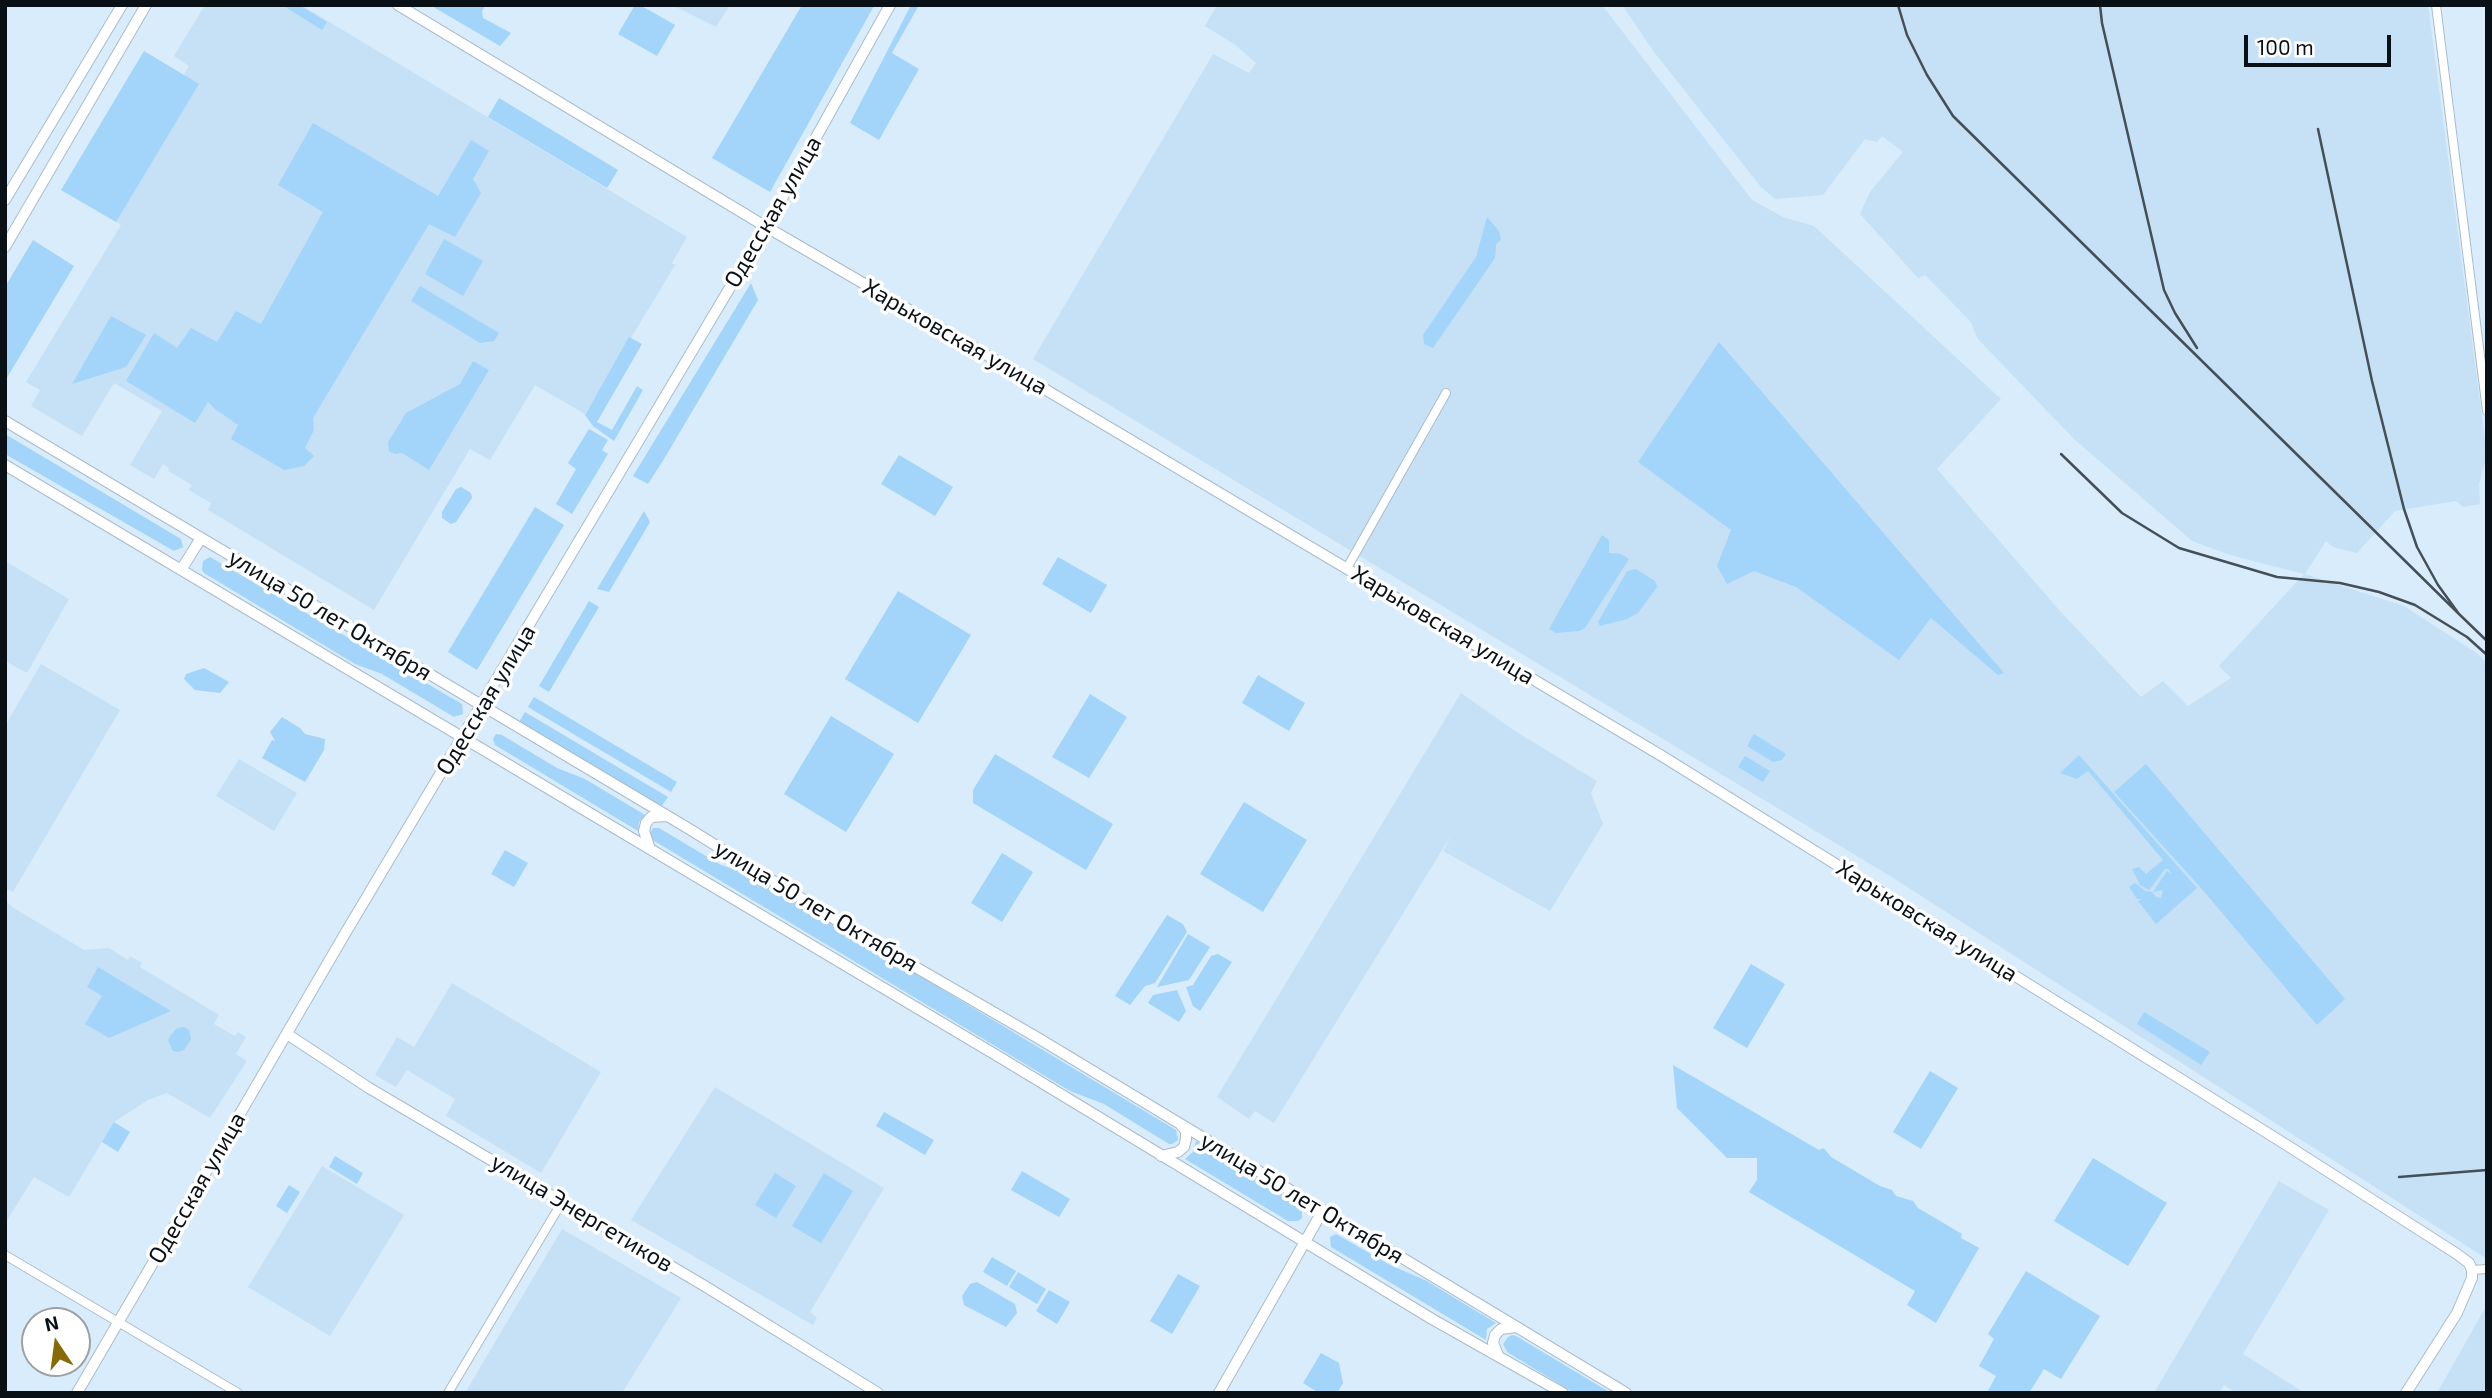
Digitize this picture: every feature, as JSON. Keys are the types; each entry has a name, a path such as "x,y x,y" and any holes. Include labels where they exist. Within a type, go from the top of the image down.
{"street":[{"path":"5,200 122,5"},
{"path":"5,247 146,5"},
{"name":"Харьковская улица","path":"398,5 766,227 1662,756 2388,1210 2463,1258 2472,1270"},
{"name":"Одесская улица","path":"76,1393 766,227 890,5"},
{"path":"2436,5 2487,411"},
{"path":"1347,568 1446,393"},
{"name":"улица 50 лет Октября","path":"5,421 1626,1393"},
{"name":"улица 50 лет Октября","path":"5,465 464,737 1432,1319 1563,1393"},
{"path":"181,570 201,538"},
{"path":"650,849 644,831 646,823 651,817 666,816"},
{"name":"улица Энергетиков","path":"287,1034 369,1088 703,1284 878,1393"},
{"path":"1161,1156 1178,1152 1184,1147 1185,1131 1181,1125"},
{"path":"448,1393 562,1202"},
{"path":"1219,1393 1323,1210"},
{"path":"5,1255 238,1393"},
{"path":"2406,1393 2457,1313 2472,1278 2472,1270 2487,1269"},
{"path":"1498,1355 1493,1343 1495,1335 1501,1329 1516,1327"}],"shaded area":[{"path":"205,5 301,5 687,237 672,263 675,265 585,414 535,385 490,460 470,449 374,610 208,510 211,503 189,490 192,485 168,471 169,468 163,464 154,479 130,465 162,411 114,383 82,436 31,406 40,390 26,382 121,225 101,213 189,66 174,56"},
{"path":"282,5 299,5 327,22 322,30"},
{"path":"430,5 486,5 482,11 483,18 511,33 500,46"},
{"path":"635,5 640,5 675,25 657,56 618,34"},
{"path":"672,5 730,5 716,27"},
{"path":"802,5 874,6 770,192 712,158"},
{"path":"911,5 919,5 892,53 919,69 879,140 850,123"},
{"path":"1217,5 1602,5 1752,200 1783,217 1814,226 2001,399 1937,469 2060,611 2141,697 2163,681 2188,706 2231,678 2219,666 2304,574 2230,555 2192,541 2074,439 1977,338 1971,322 1925,275 1918,278 1860,214 1870,192 1903,152 1882,136 1877,142 1865,139 1823,195 1775,199 1761,187 1654,52 1622,5 2428,5 2487,455 2479,484 2480,504 2463,507 2456,501 2395,511 2357,553 2333,547 2326,541 2305,574 2404,606 2478,654 2487,664 2487,1259 1890,876 1033,359 1213,54 1249,73 1256,63 1234,44 1205,26"},
{"path":"144,51 199,84 116,222 61,190"},
{"path":"499,98 618,170 607,188 488,117"},
{"path":"313,123 438,196 471,140 489,151 473,179 481,193 455,237 429,224 313,418 314,430 305,448 314,456 304,466 284,470 231,439 238,425 208,402 195,423 126,381 154,333 177,348 191,328 217,342 236,311 261,324 323,212 278,185"},
{"path":"1487,217 1499,231 1501,240 1496,244 1495,258 1433,348 1424,344 1423,335 1476,257"},
{"path":"444,239 483,261 463,296 425,274"},
{"path":"33,240 74,266 5,381 5,287"},
{"path":"751,283 758,300 664,459 648,484 633,476"},
{"path":"420,286 499,333 494,341 480,343 411,301"},
{"path":"111,316 146,335 126,367 72,384"},
{"path":"629,337 642,344 597,422 612,430 637,386 643,390 614,441 593,426 585,415"},
{"path":"1719,342 2004,673 1998,675 1931,618 1899,660 1796,587 1754,571 1727,584 1717,566 1731,530 1638,462"},
{"path":"473,361 489,370 429,470 402,453 389,451 388,442 406,413 460,384"},
{"path":"589,429 608,440 602,450 608,454 572,514 556,504 576,469 568,463"},
{"path":"5,434 181,539 183,547 174,551 5,454"},
{"path":"899,455 953,487 935,516 881,484"},
{"path":"461,487 471,493 472,498 456,522 451,524 442,518 442,512 456,489"},
{"path":"535,507 564,525 477,670 448,652"},
{"path":"644,511 650,522 609,592 597,589"},
{"path":"1602,535 1609,540 1609,553 1621,554 1629,559 1585,628 1556,633 1549,629"},
{"path":"210,557 462,704 463,714 454,717 382,674 355,664 204,573 203,561"},
{"path":"1058,557 1107,585 1091,613 1042,584"},
{"path":"5,561 69,599 27,673 5,661"},
{"path":"1636,569 1655,581 1657,587 1638,613 1627,619 1600,626 1598,622 1627,571"},
{"path":"898,591 971,635 918,723 845,679"},
{"path":"589,601 599,607 549,692 539,686"},
{"path":"41,664 120,710 13,892 5,888 5,726"},
{"path":"204,668 229,682 220,693 195,690 184,679 186,674"},
{"path":"1258,675 1305,703 1289,731 1242,703"},
{"path":"1461,693 1515,731 1597,781 1591,793 1603,824 1550,911 1443,851 1452,834 1274,1123 1255,1111 1249,1119 1217,1097"},
{"path":"1090,694 1127,717 1089,778 1052,757"},
{"path":"534,697 677,782 671,792 528,707"},
{"path":"525,712 668,797 661,807 519,722"},
{"path":"831,716 894,754 846,832 784,794"},
{"path":"282,717 305,734 325,739 324,750 305,782 262,758 272,740 275,741 270,732"},
{"path":"496,734 557,768 585,779 645,815 639,822 638,831 495,745 493,739"},
{"path":"1754,734 1786,754 1782,760 1773,762 1747,746"},
{"path":"995,754 1113,824 1086,870 973,803 973,790"},
{"path":"2079,755 2197,888 2156,924 2138,901 2142,899 2137,899 2129,887 2135,883 2161,898 2163,890 2153,892 2167,871 2172,874 2165,869 2149,890 2140,885 2132,869 2139,867 2146,874 2163,860 2088,771 2077,779 2060,773"},
{"path":"1745,756 1770,771 1763,782 1738,767"},
{"path":"239,759 297,793 274,831 216,796"},
{"path":"2146,764 2345,999 2317,1025 2201,888 2114,792"},
{"path":"1244,802 1307,840 1263,912 1200,874"},
{"path":"653,828 659,828 721,865 752,875 1176,1130 1178,1140 1169,1144 1104,1104 1070,1091 651,839"},
{"path":"505,850 528,863 514,887 491,874"},
{"path":"1002,853 1033,872 1002,922 971,903"},
{"path":"5,900 12,907 84,950 109,948 128,960 130,956 142,963 140,967 219,1015 214,1024 235,1036 238,1032 246,1037 236,1054 247,1061 210,1118 167,1093 148,1100 114,1122 69,1197 34,1177 6,1222"},
{"path":"1167,915 1183,924 1187,932 1155,983 1145,986 1130,1005 1115,996"},
{"path":"1188,934 1210,947 1189,980 1157,987"},
{"path":"1218,954 1232,962 1200,1011 1193,1006 1186,987 1193,985 1211,956"},
{"path":"1751,964 1785,984 1747,1048 1713,1028"},
{"path":"98,967 171,1011 109,1038 85,1024 102,996 87,987"},
{"path":"452,983 601,1072 541,1173 446,1116 455,1099 407,1070 396,1087 375,1075 397,1037 414,1047"},
{"path":"1177,990 1186,1011 1179,1022 1148,1003 1153,995"},
{"path":"2144,1012 2210,1052 2201,1065 2137,1024"},
{"path":"184,1027 189,1030 191,1039 184,1050 173,1051 168,1041 170,1036 177,1028"},
{"path":"1673,1065 1819,1150 1824,1148 1831,1157 1880,1186 1892,1190 1896,1196 1913,1201 1918,1208 1962,1234 1961,1238 1979,1248 1936,1323 1907,1305 1915,1291 1749,1192 1757,1180 1757,1158 1727,1158 1677,1108"},
{"path":"1930,1071 1958,1088 1921,1149 1893,1132"},
{"path":"715,1087 884,1188 810,1312 817,1318 813,1325 631,1220"},
{"path":"884,1112 934,1140 925,1155 876,1126"},
{"path":"114,1122 130,1132 118,1152 102,1142"},
{"path":"1196,1141 1299,1203 1302,1207 1302,1218 1288,1221 1185,1159 1193,1152"},
{"path":"335,1156 363,1173 357,1184 329,1167"},
{"path":"2093,1158 2167,1203 2128,1266 2054,1221"},
{"path":"322,1166 404,1215 330,1336 248,1287"},
{"path":"1022,1171 1070,1199 1059,1217 1011,1190"},
{"path":"775,1173 796,1186 776,1218 755,1205"},
{"path":"824,1173 853,1191 821,1243 792,1226"},
{"path":"2279,1181 2329,1210 2243,1354 2305,1393 2236,1393 2224,1385 2219,1393 2154,1393"},
{"path":"289,1185 300,1192 287,1213 276,1206"},
{"path":"562,1229 681,1298 622,1393 465,1393"},
{"path":"1336,1234 1392,1266 1425,1280 1496,1323 1487,1329 1486,1340 1331,1247 1330,1237"},
{"path":"992,1257 1016,1271 1007,1286 983,1272"},
{"path":"2026,1271 2100,1316 2061,1379 2044,1369 2029,1393 1987,1393 1996,1376 1979,1366 1994,1339 1988,1334"},
{"path":"1018,1272 1046,1289 1037,1304 1009,1287"},
{"path":"1178,1274 1200,1286 1172,1334 1150,1321"},
{"path":"977,1282 1015,1304 1017,1313 1006,1327 964,1305 962,1296 970,1284"},
{"path":"1049,1290 1070,1302 1057,1324 1036,1311"},
{"path":"2487,1305 2487,1393 2437,1393"},
{"path":"1512,1335 1611,1393 1574,1393 1507,1352 1503,1344"},
{"path":"1321,1353 1339,1363 1343,1383 1337,1393 1319,1393 1303,1383"}],"railway":[{"path":"1898,5 1907,35 1927,75 1953,116 2459,614"},
{"path":"2100,5 2164,290 2197,348"},
{"path":"2318,129 2372,381 2404,509 2417,547 2438,585 2459,614 2487,641"},
{"path":"2061,454 2122,513 2179,548 2277,577 2340,583 2379,592 2415,605 2467,637 2487,655"},
{"path":"2399,1177 2487,1170"}]}
